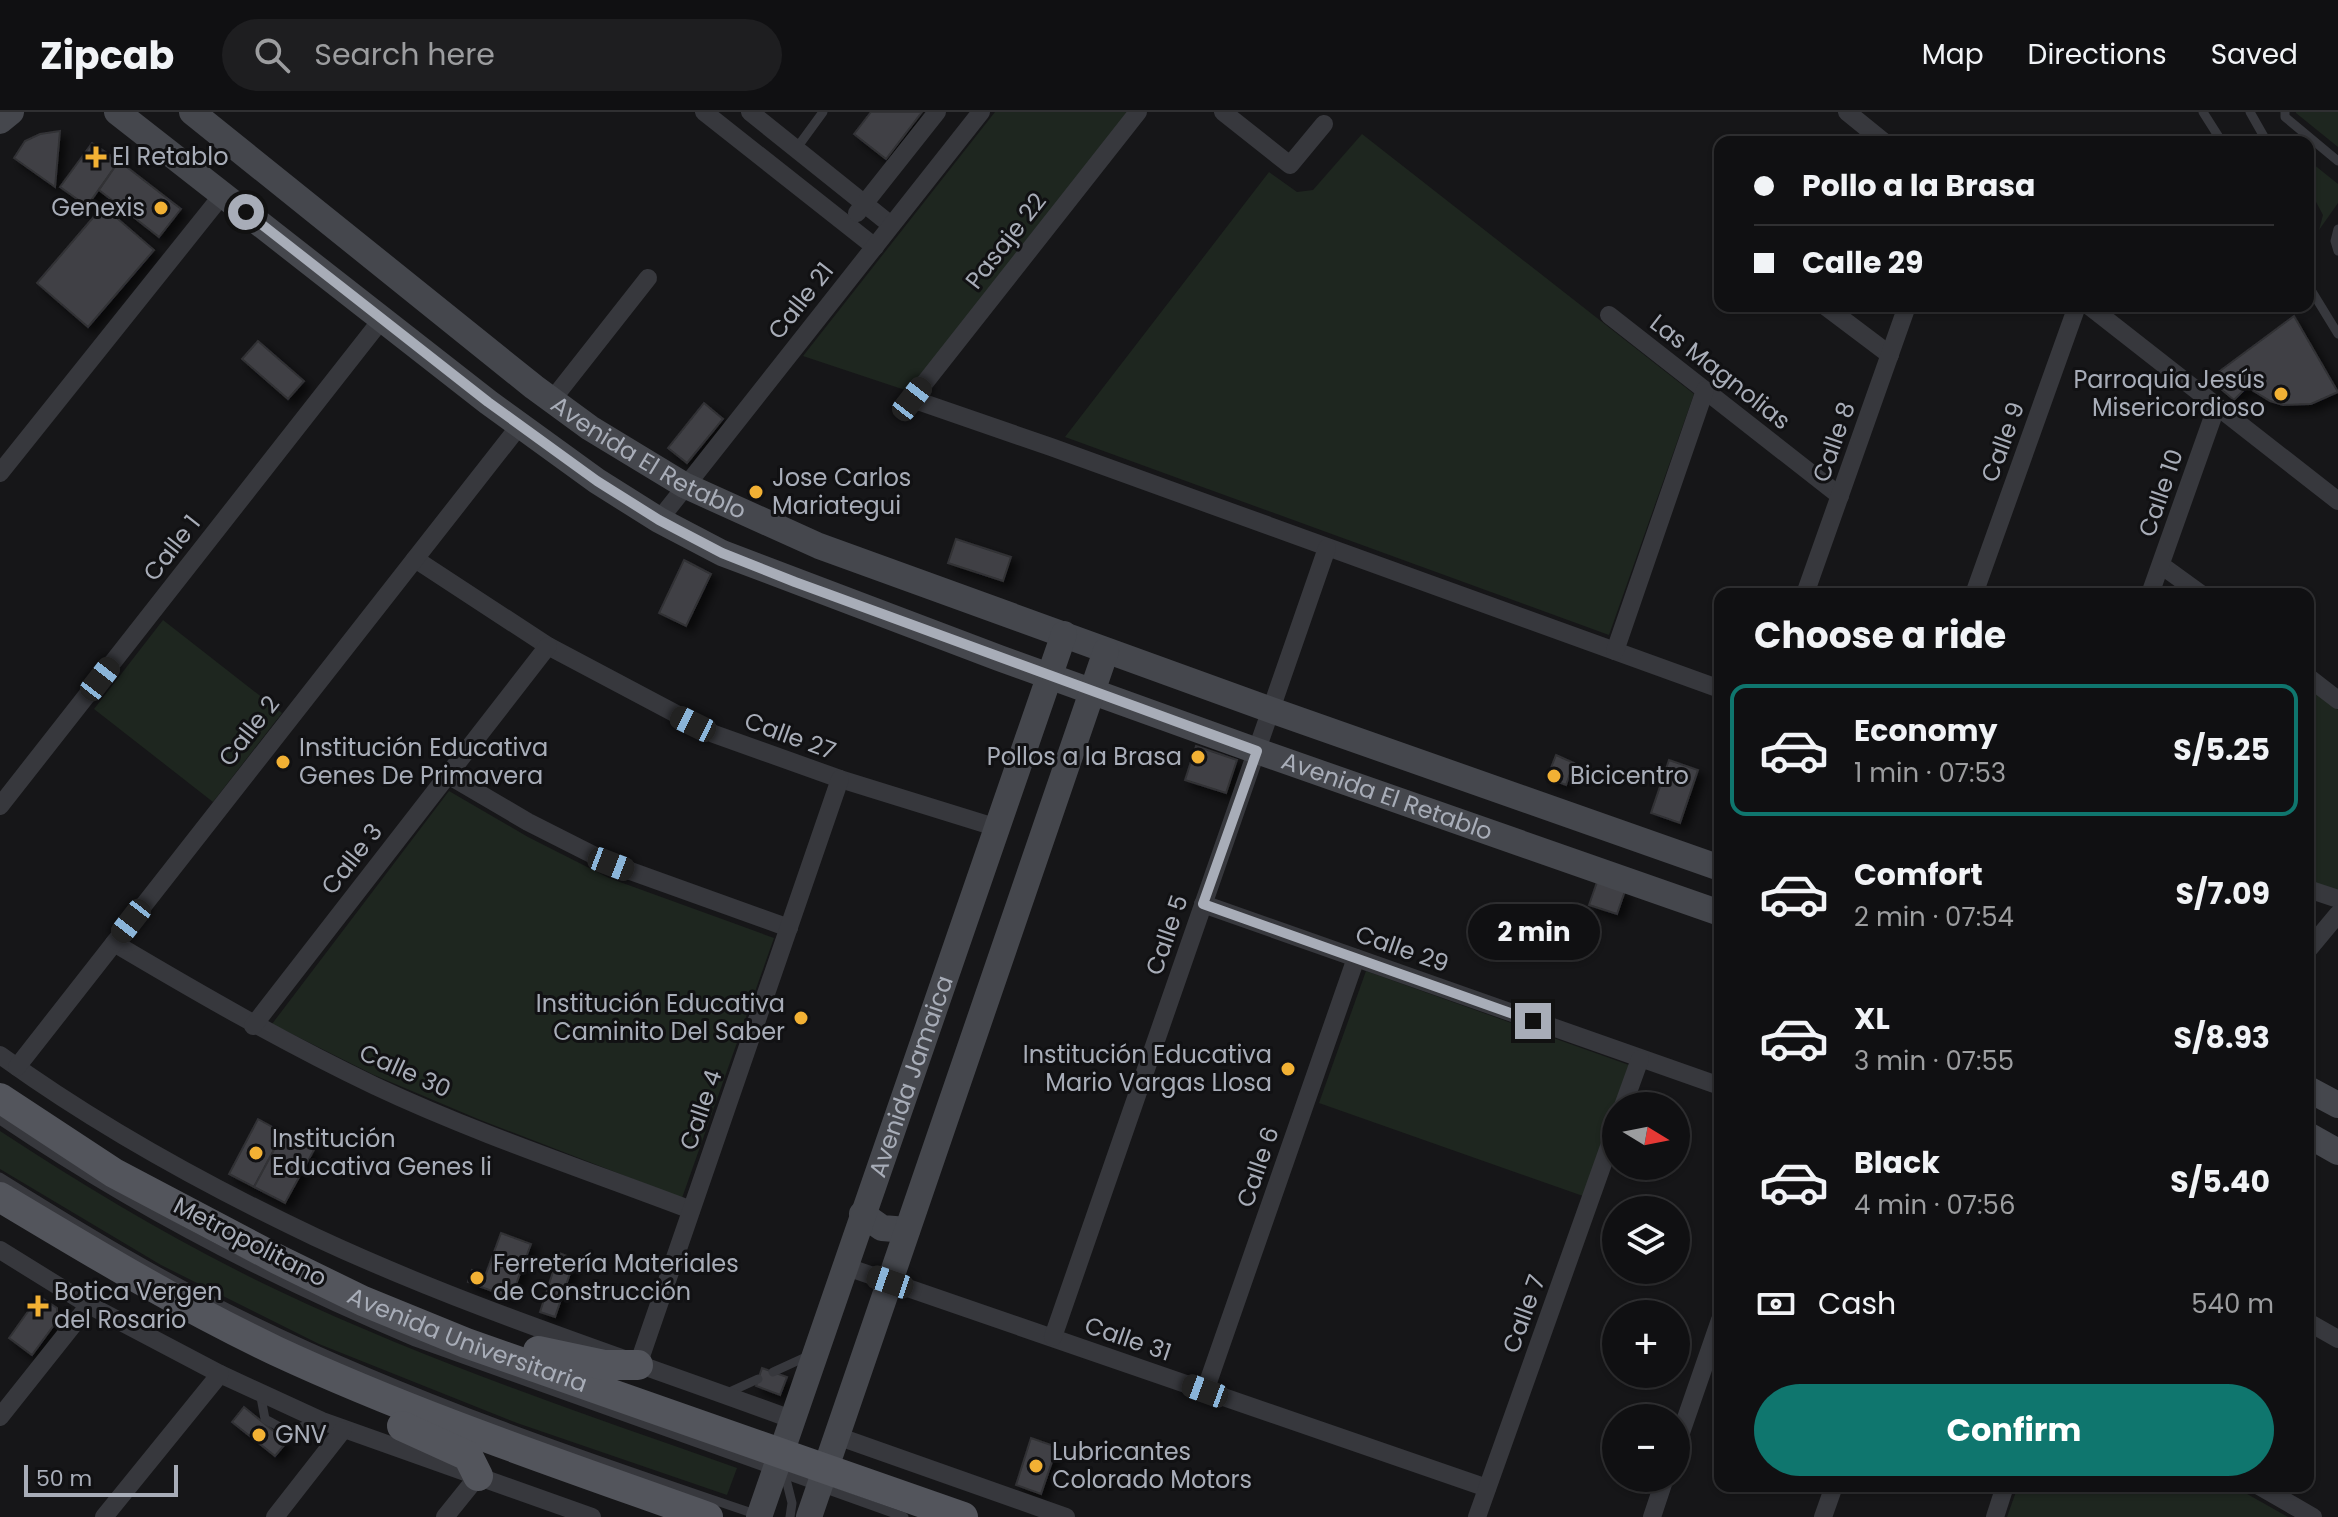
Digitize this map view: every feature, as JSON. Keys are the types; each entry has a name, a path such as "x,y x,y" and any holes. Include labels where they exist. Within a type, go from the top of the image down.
{"main road":[{"path":"0,119 4,112"},
{"path":"0,119 11,112"},
{"name":"Avenida El Retablo","path":"117,112 520,425 597,481 659,520 722,553 1257,751 1714,911"},
{"name":"Avenida El Retablo","path":"192,112 552,400 624,450 684,485 819,546 1714,866"},
{"name":"Avenida Jamaica","path":"761,1516 814,1352 1064,634"},
{"name":"Avenida Jamaica","path":"809,1517 1106,651"},
{"path":"2314,1092 2338,1105"},
{"name":"Avenida Universitaria","path":"0,1098 114,1173 363,1301 779,1467 963,1517"},
{"path":"2314,1138 2338,1152"},
{"path":"0,1197 213,1319 344,1381 481,1436 708,1517"},
{"path":"862,1214 882,1228 907,1230"},
{"path":"466,1343 508,1344 604,1365 638,1365"},
{"path":"344,1381 385,1418 468,1456 478,1476"}],"street":[{"path":"704,112 875,247"},
{"path":"750,112 891,225"},
{"path":"848,226 937,112"},
{"name":"Calle 21","path":"659,520 981,112"},
{"name":"Pasaje 22","path":"1138,112 912,399 1327,548"},
{"path":"1223,112 1290,165 1324,124"},
{"path":"1847,112 1877,136"},
{"path":"0,473 223,194"},
{"path":"552,400 648,278"},
{"path":"1833,312 1890,355"},
{"name":"Calle 8","path":"1807,588 1905,312"},
{"name":"Calle 9","path":"1976,588 2075,312"},
{"path":"2096,312 2338,501"},
{"name":"Las Magnolias","path":"1609,315 1840,496"},
{"name":"Calle 1","path":"0,806 382,319"},
{"path":"1615,651 1705,390"},
{"name":"Calle 10","path":"2152,588 2216,408"},
{"name":"Calle 2","path":"17,1067 520,425"},
{"path":"1327,548 1714,687"},
{"name":"Calle 5","path":"1053,1337 1327,548"},
{"name":"Calle 27","path":"415,559 548,646 714,734 840,779 998,828"},
{"path":"2161,565 2193,588"},
{"name":"Calle 3","path":"253,1026 548,646"},
{"path":"2314,682 2338,700"},
{"path":"448,775 528,822 611,864 789,928"},
{"name":"Calle 4","path":"638,1365 840,779"},
{"path":"2314,891 2338,899"},
{"name":"Calle 29","path":"1203,904 1714,1084"},
{"path":"2314,943 2338,914"},
{"name":"Calle 30","path":"114,943 253,1026 377,1087 472,1127 691,1210"},
{"name":"Calle 6","path":"1205,1391 1356,958"},
{"name":"Avenida Universitaria","path":"0,1055 100,1123 315,1237 444,1291 791,1419"},
{"path":"1628,1092 1640,1059"},
{"name":"Calle 7","path":"1477,1517 1602,1166"},
{"path":"0,1250 89,1305 220,1374 322,1421 592,1517"},
{"name":"Calle 31","path":"844,1266 1487,1488"},
{"path":"0,1417 89,1305"},
{"path":"2314,1325 2338,1339"},
{"path":"1690,1407 1714,1337"},
{"path":"104,1517 220,1374"},
{"path":"275,1517 343,1430"},
{"path":"837,1436 1066,1517"},
{"path":"445,1517 478,1476"},
{"path":"1652,1517 1660,1492"},
{"path":"1823,1517 1832,1492"},
{"path":"1995,1517 2003,1492"},
{"path":"2269,1492 2313,1517"}],"lane":[{"path":"796,149 823,112"},
{"path":"2203,112 2218,136"},
{"path":"2250,112 2264,136"},
{"path":"2285,112 2285,117 2308,136"},
{"path":"2314,141 2338,161"},
{"path":"2338,229 2335,241 2338,251"},
{"path":"2314,295 2338,334"},
{"name":"Metropolitano","path":"0,1120 103,1187 187,1235 353,1316 415,1342 779,1467"},
{"path":"0,1177 90,1233 185,1286 308,1347 477,1415 761,1516"},
{"path":"773,1372 814,1352"},
{"path":"724,1395 758,1379"},
{"path":"779,1467 792,1503 790,1517"},
{"path":"822,1478 904,1517"}],"shaded area":[{"path":"995,112 1130,112 911,392 803,356"},
{"path":"2296,112 2338,112 2338,147 2296,113"},
{"path":"1362,134 1694,394 1609,635 1065,437 1269,172 1297,192 1313,190"},
{"path":"2314,165 2338,184 2338,203 2319,230 2323,215 2314,198"},
{"path":"163,620 282,713 213,802 94,709"},
{"path":"2314,691 2338,710 2338,892 2314,889"},
{"path":"449,791 528,837 609,878 774,938 682,1198 374,1075 272,1024"},
{"path":"1366,971 1629,1065 1620,1092 1602,1092 1602,1142 1583,1196 1319,1103"},
{"path":"0,1131 137,1216 279,1291 448,1364 737,1468 727,1495 517,1423 319,1344 161,1265 0,1169"},
{"path":"2016,1492 2244,1492 2288,1517 2007,1517"}],"building":[{"path":"871,112 922,112 886,159 854,134"},
{"path":"60,131 55,187 14,158 25,141 40,134"},
{"path":"92,143 119,161 87,206 60,187"},
{"path":"119,161 181,209 159,237 99,190"},
{"path":"103,206 154,250 88,327 37,283"},
{"path":"2294,316 2338,392 2311,404 2283,405 2247,387 2234,400 2209,379"},
{"path":"258,341 304,381 288,399 242,359"},
{"path":"704,403 723,419 687,463 668,448"},
{"path":"956,539 1011,557 1003,581 948,563"},
{"path":"684,560 711,574 686,626 659,613"},
{"path":"1196,746 1237,760 1226,793 1185,780"},
{"path":"1556,755 1574,763 1566,785 1547,778"},
{"path":"1669,760 1698,770 1680,823 1651,813"},
{"path":"1597,882 1625,891 1617,914 1589,905"},
{"name":"Institución Educativa Genes Ii","path":"258,1119 283,1133 254,1187 229,1174"},
{"path":"283,1133 314,1150 285,1203 254,1187"},
{"path":"501,1233 531,1244 511,1298 481,1287"},
{"path":"559,1253 575,1259 555,1317 540,1312"},
{"name":"Ferretería Materiales de Construcción","path":"472,1270 486,1275 481,1287 468,1282"},
{"path":"39,1296 57,1308 57,1321 32,1355 9,1338"},
{"path":"762,1368 787,1377 780,1395 756,1386"},
{"path":"244,1407 287,1442 275,1456 232,1422"},
{"name":"Lubricantes Colorado Motors","path":"1031,1438 1057,1447 1041,1494 1016,1485"}],"place":[{"name":"El Retablo","path":"96,157"},
{"name":"Genexis","path":"161,208"},
{"name":"Parroquia Jesús Misericordioso","path":"2281,394"},
{"name":"Jose Carlos Mariategui","path":"756,492"},
{"name":"Pollos a la Brasa","path":"1198,757"},
{"name":"Institución Educativa Genes De Primavera","path":"283,762"},
{"name":"Bicicentro","path":"1554,776"},
{"name":"Institución Educativa Caminito Del Saber","path":"801,1018"},
{"name":"Institución Educativa Mario Vargas Llosa","path":"1288,1069"},
{"name":"Institución Educativa Genes Ii","path":"256,1153"},
{"name":"Ferretería Materiales de Construcción","path":"477,1278"},
{"name":"Botica Vergen del Rosario","path":"38,1306"},
{"name":"GNV","path":"259,1435"},
{"name":"Lubricantes Colorado Motors","path":"1036,1466"}],"route":[{"path":"246,212 488,402 597,481 659,520 722,553 795,582 1257,751 1203,904 1533,1021"}]}
